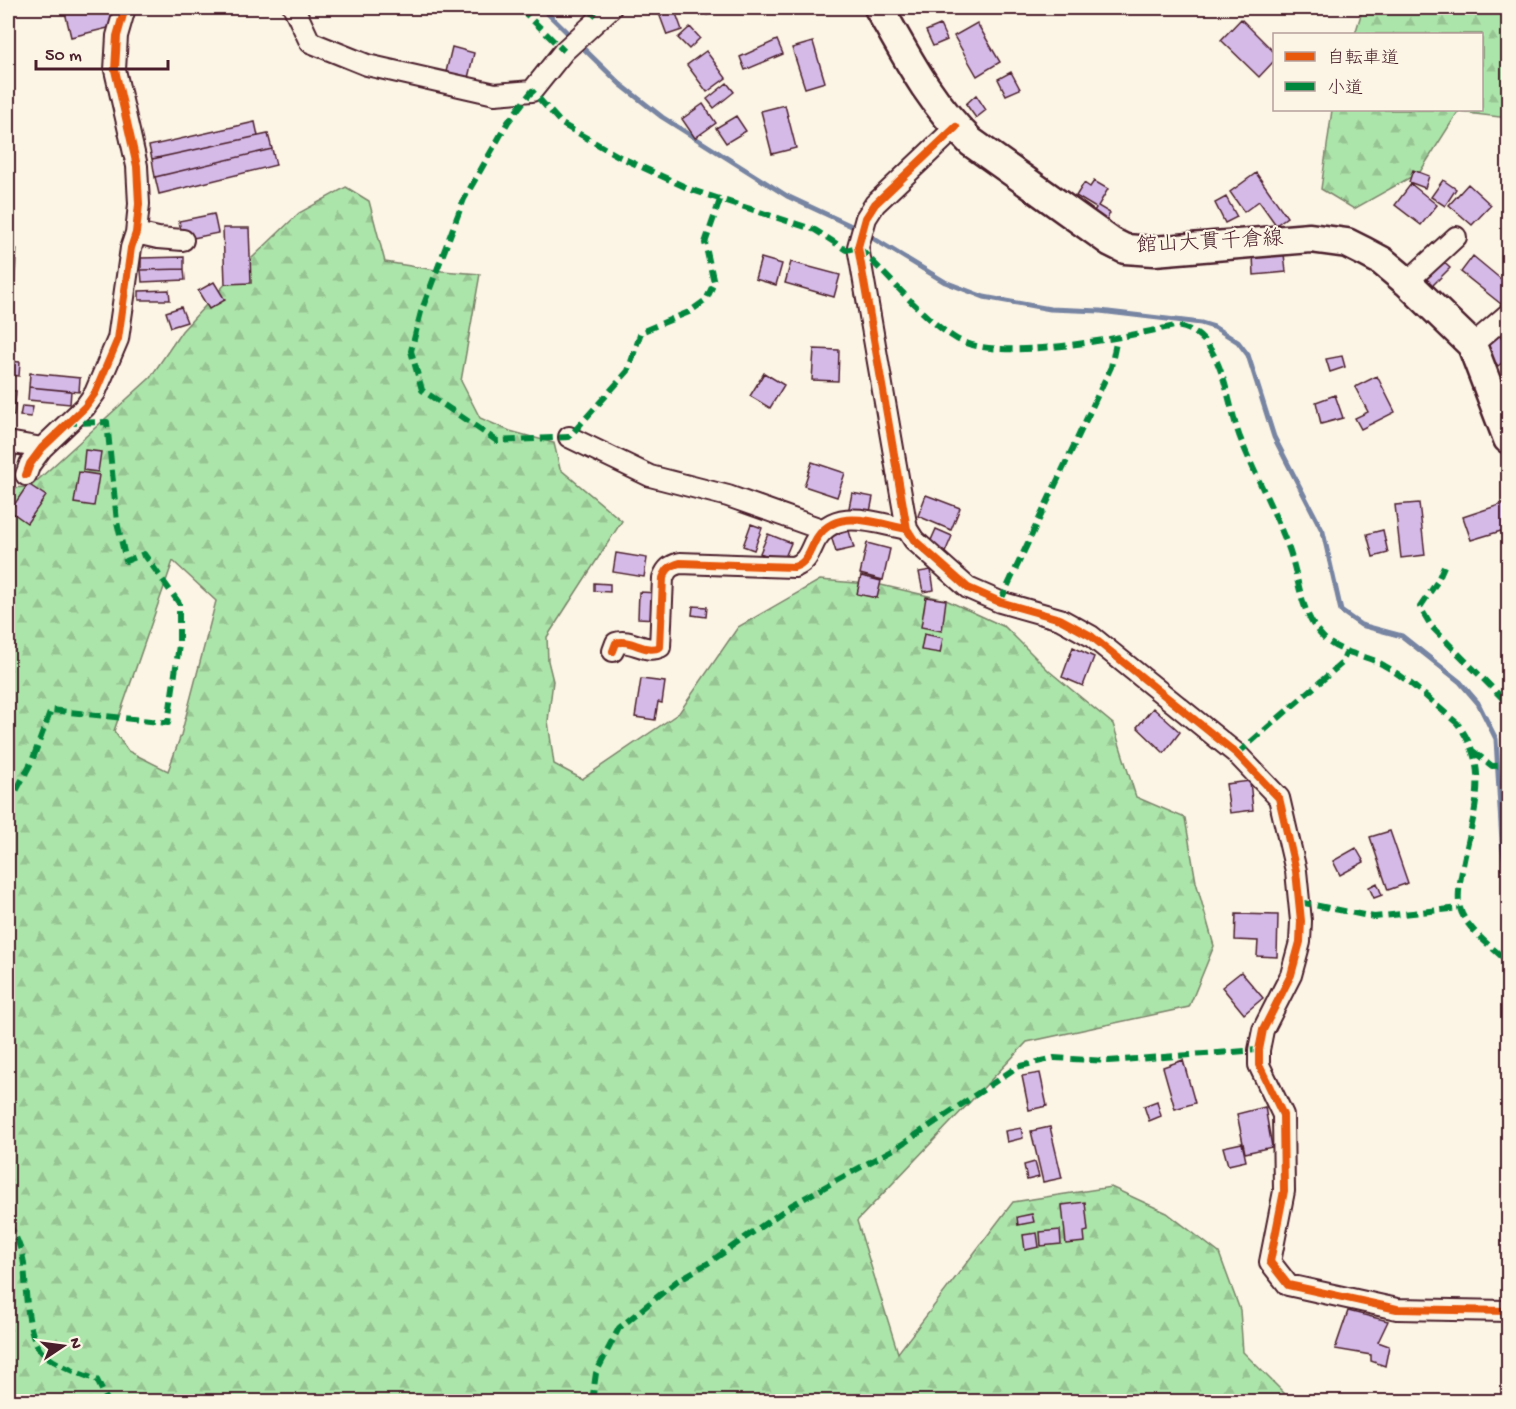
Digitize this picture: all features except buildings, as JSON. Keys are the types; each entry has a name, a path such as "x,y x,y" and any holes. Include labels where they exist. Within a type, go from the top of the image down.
{"main road":[{"name":"館山大貫千倉線","path":"879,8 928,93 956,127 999,163 1125,249 1154,251 1310,238 1347,243 1373,256 1407,282 1472,345 1509,439"}],"street":[{"path":"26,475 42,448 85,407 94,393 117,339 131,248 136,233 137,166 115,70 117,36 125,8"},
{"path":"294,8 310,42 367,65 495,94 532,91 564,51 605,13"},
{"path":"956,127 888,189 866,218 858,247 907,530 914,540 968,588 1000,602 1060,619 1098,641 1237,754 1278,798 1296,871 1301,921 1300,942 1292,975 1263,1030 1259,1065 1283,1115 1284,1191 1270,1262 1287,1285 1397,1310 1509,1311"},
{"path":"136,233 183,240"},
{"path":"1407,282 1456,237"},
{"path":"1472,345 1509,314"},
{"path":"569,437 650,476 728,496 821,529"},
{"path":"8,442 42,448"},
{"path":"613,651 616,643 621,641 653,650 660,647 663,578 666,570 672,565 680,563 794,567 806,561 821,529 832,523 852,518 907,530"}],"green space":[{"path":"1363,8 1508,8 1508,118 1458,112 1420,172 1354,209 1321,189 1332,111 1483,111 1483,33 1355,33"},
{"path":"346,187 369,201 385,262 480,274 461,381 480,418 510,431 554,443 560,469 622,521 547,637 548,661 553,681 548,721 554,764 582,779 679,713 738,627 820,580 881,585 946,600 1005,627 1049,671 1113,724 1136,797 1185,818 1196,882 1214,946 1189,1007 1027,1042 857,1221 898,1353 1013,1202 1111,1187 1167,1213 1219,1253 1240,1310 1243,1352 1292,1401 8,1402 8,488 30,487 150,378 182,331 230,279 299,213","holes":["173,561 216,601 181,735 168,771 128,751 114,731"]},
{"path":"8,244 17,249 12,315 8,315"}],"waterway":[{"path":"542,8 620,84 662,117 787,196 858,229"},
{"path":"866,234 945,282 984,297 1050,309 1100,311 1201,323 1214,327 1238,342 1248,355 1274,437 1323,532 1341,611 1361,625 1402,636 1460,682 1478,703 1496,739 1502,842 1508,886"}],"marked path":[{"path":"520,8 564,51"},
{"path":"587,8 599,19"},
{"path":"720,200 705,243 714,283 706,300 689,312 641,332 628,371 569,437 497,441 422,390 411,351 421,312 464,199 508,122 532,91 562,124 620,157 692,190 815,230 846,250 858,247 930,319 955,338 975,346 1031,349 1095,341 1175,326 1191,331 1204,340 1221,371 1241,440 1289,549 1305,606 1315,627 1329,643 1378,662 1404,678 1457,723 1468,741 1475,759 1477,795 1460,880 1459,904 1473,930 1508,962"},
{"path":"1000,602 1111,367 1117,338"},
{"path":"8,806 32,761 51,710 168,723 179,645 179,603 144,554 126,561 117,522 107,422 71,423"},
{"path":"1444,566 1437,582 1420,607 1431,626 1508,704"},
{"path":"1237,754 1342,663 1347,651"},
{"path":"1473,751 1492,766 1508,765"},
{"path":"1299,902 1374,917 1460,908"},
{"path":"592,1402 596,1373 619,1328 677,1281 710,1262 792,1205 901,1145 1017,1067 1054,1058 1108,1061 1259,1050"},
{"path":"8,1222 22,1253 29,1320 35,1342 45,1355 58,1364 97,1380 108,1402"}],"cycle path":[{"path":"26,475 30,464 42,448 85,407 95,393 118,339 139,204 137,166 115,70 117,36 125,8"},
{"path":"956,127 875,204 866,218 858,247 907,529 914,540 968,588 1000,602 1060,619 1091,636 1237,754 1279,798 1296,871 1301,921 1300,942 1291,975 1263,1030 1259,1050 1259,1065 1283,1115 1284,1191 1270,1262 1288,1285 1397,1309 1508,1311"},
{"path":"613,651 616,643 622,642 649,649 660,647 663,578 674,565 680,563 794,567 804,561 822,531 843,520 868,521 907,529"}]}
